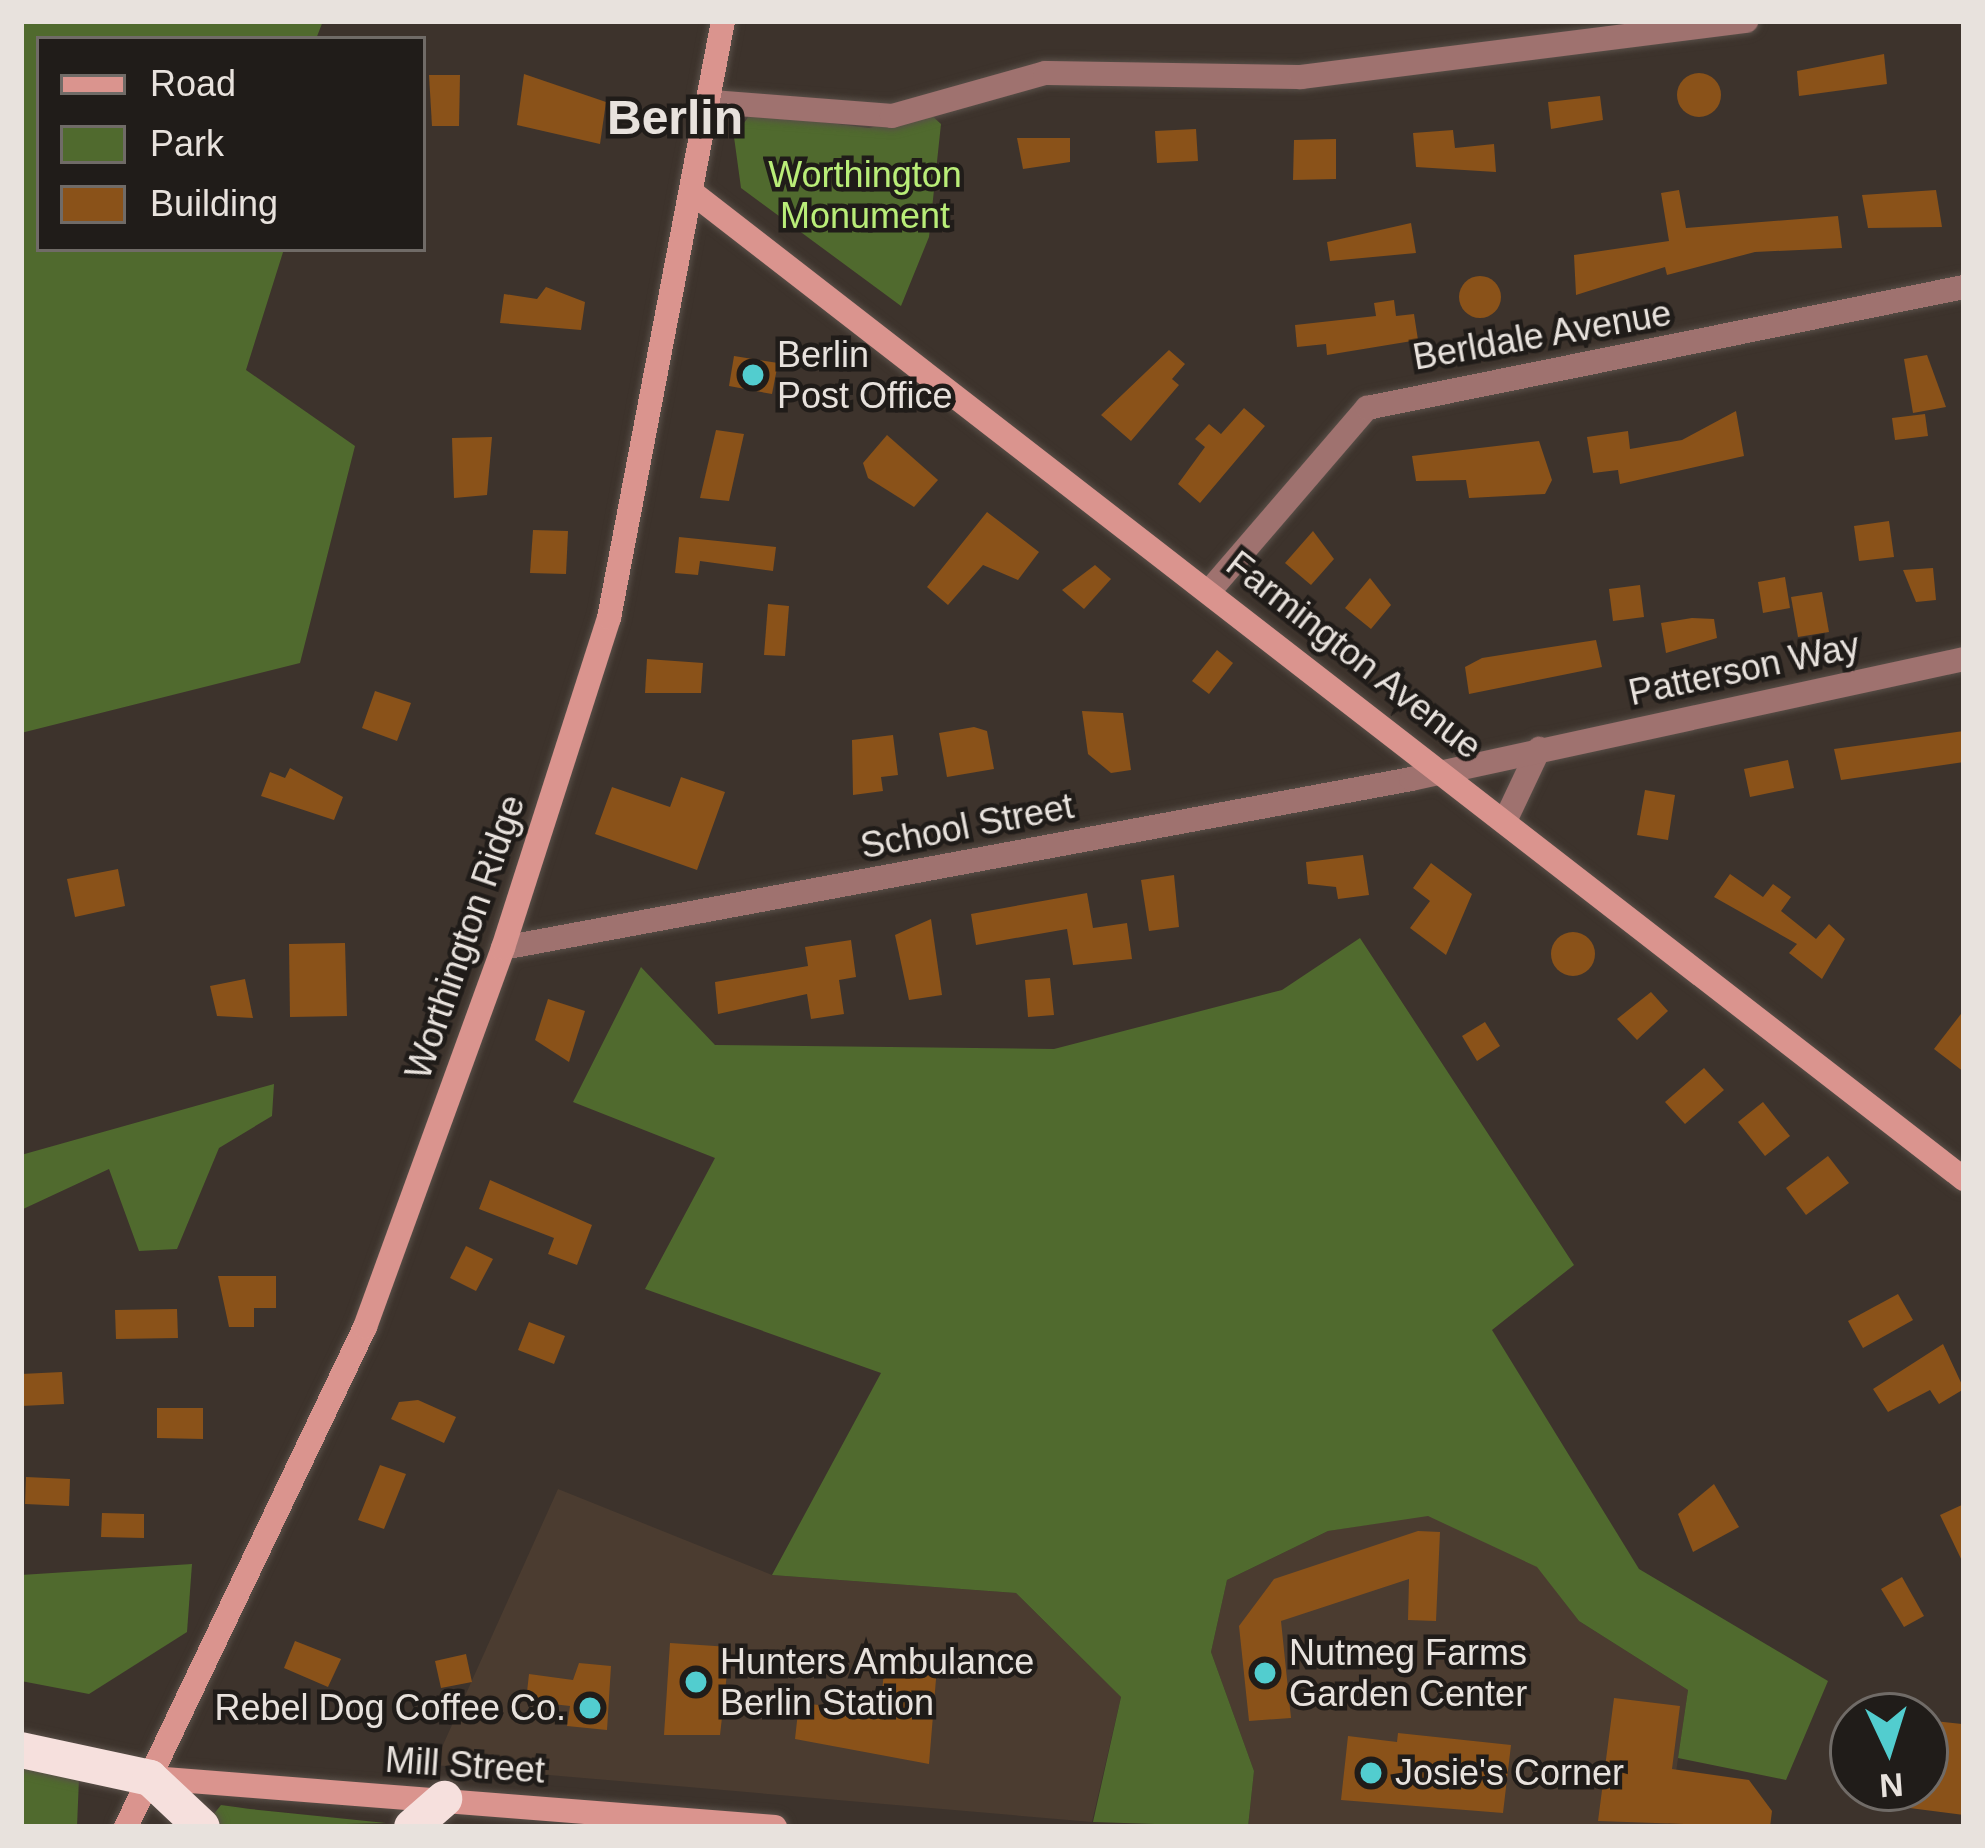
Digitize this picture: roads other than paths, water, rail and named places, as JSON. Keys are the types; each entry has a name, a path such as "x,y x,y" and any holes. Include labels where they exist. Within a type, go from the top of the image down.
{"highway":[{"path":"21,1750 150,1778 202,1827"},
{"path":"412,1827 444,1799"}],"street":[{"name":"Worthington Ridge","path":"126,1827 365,1327 502,948 609,618 724,21"},
{"path":"712,102 892,116 1045,74 1301,77 1747,21"},
{"name":"Farmington Avenue","path":"694,194 1212,589 1964,1179"},
{"name":"Berldale Avenue","path":"1212,589 1367,408 1964,287"},
{"name":"Patterson Way","path":"1444,770 1964,659"},
{"path":"1504,821 1539,749"},
{"name":"School Street","path":"502,948 1444,770"},
{"name":"Mill Street","path":"150,1778 775,1827"}],"place":[{"name":"Berlin Post Office","path":"753,375"},
{"name":"Nutmeg Farms Garden Center","path":"1265,1673"},
{"name":"Hunters Ambulance Berlin Station","path":"696,1682"},
{"name":"Rebel Dog Coffee Co.","path":"590,1708"},
{"name":"Josie's Corner","path":"1371,1773"}],"district":[{"name":"Berlin","path":"675,118"}],"park label":[{"name":"Worthington Monument","path":"865,194"}]}
